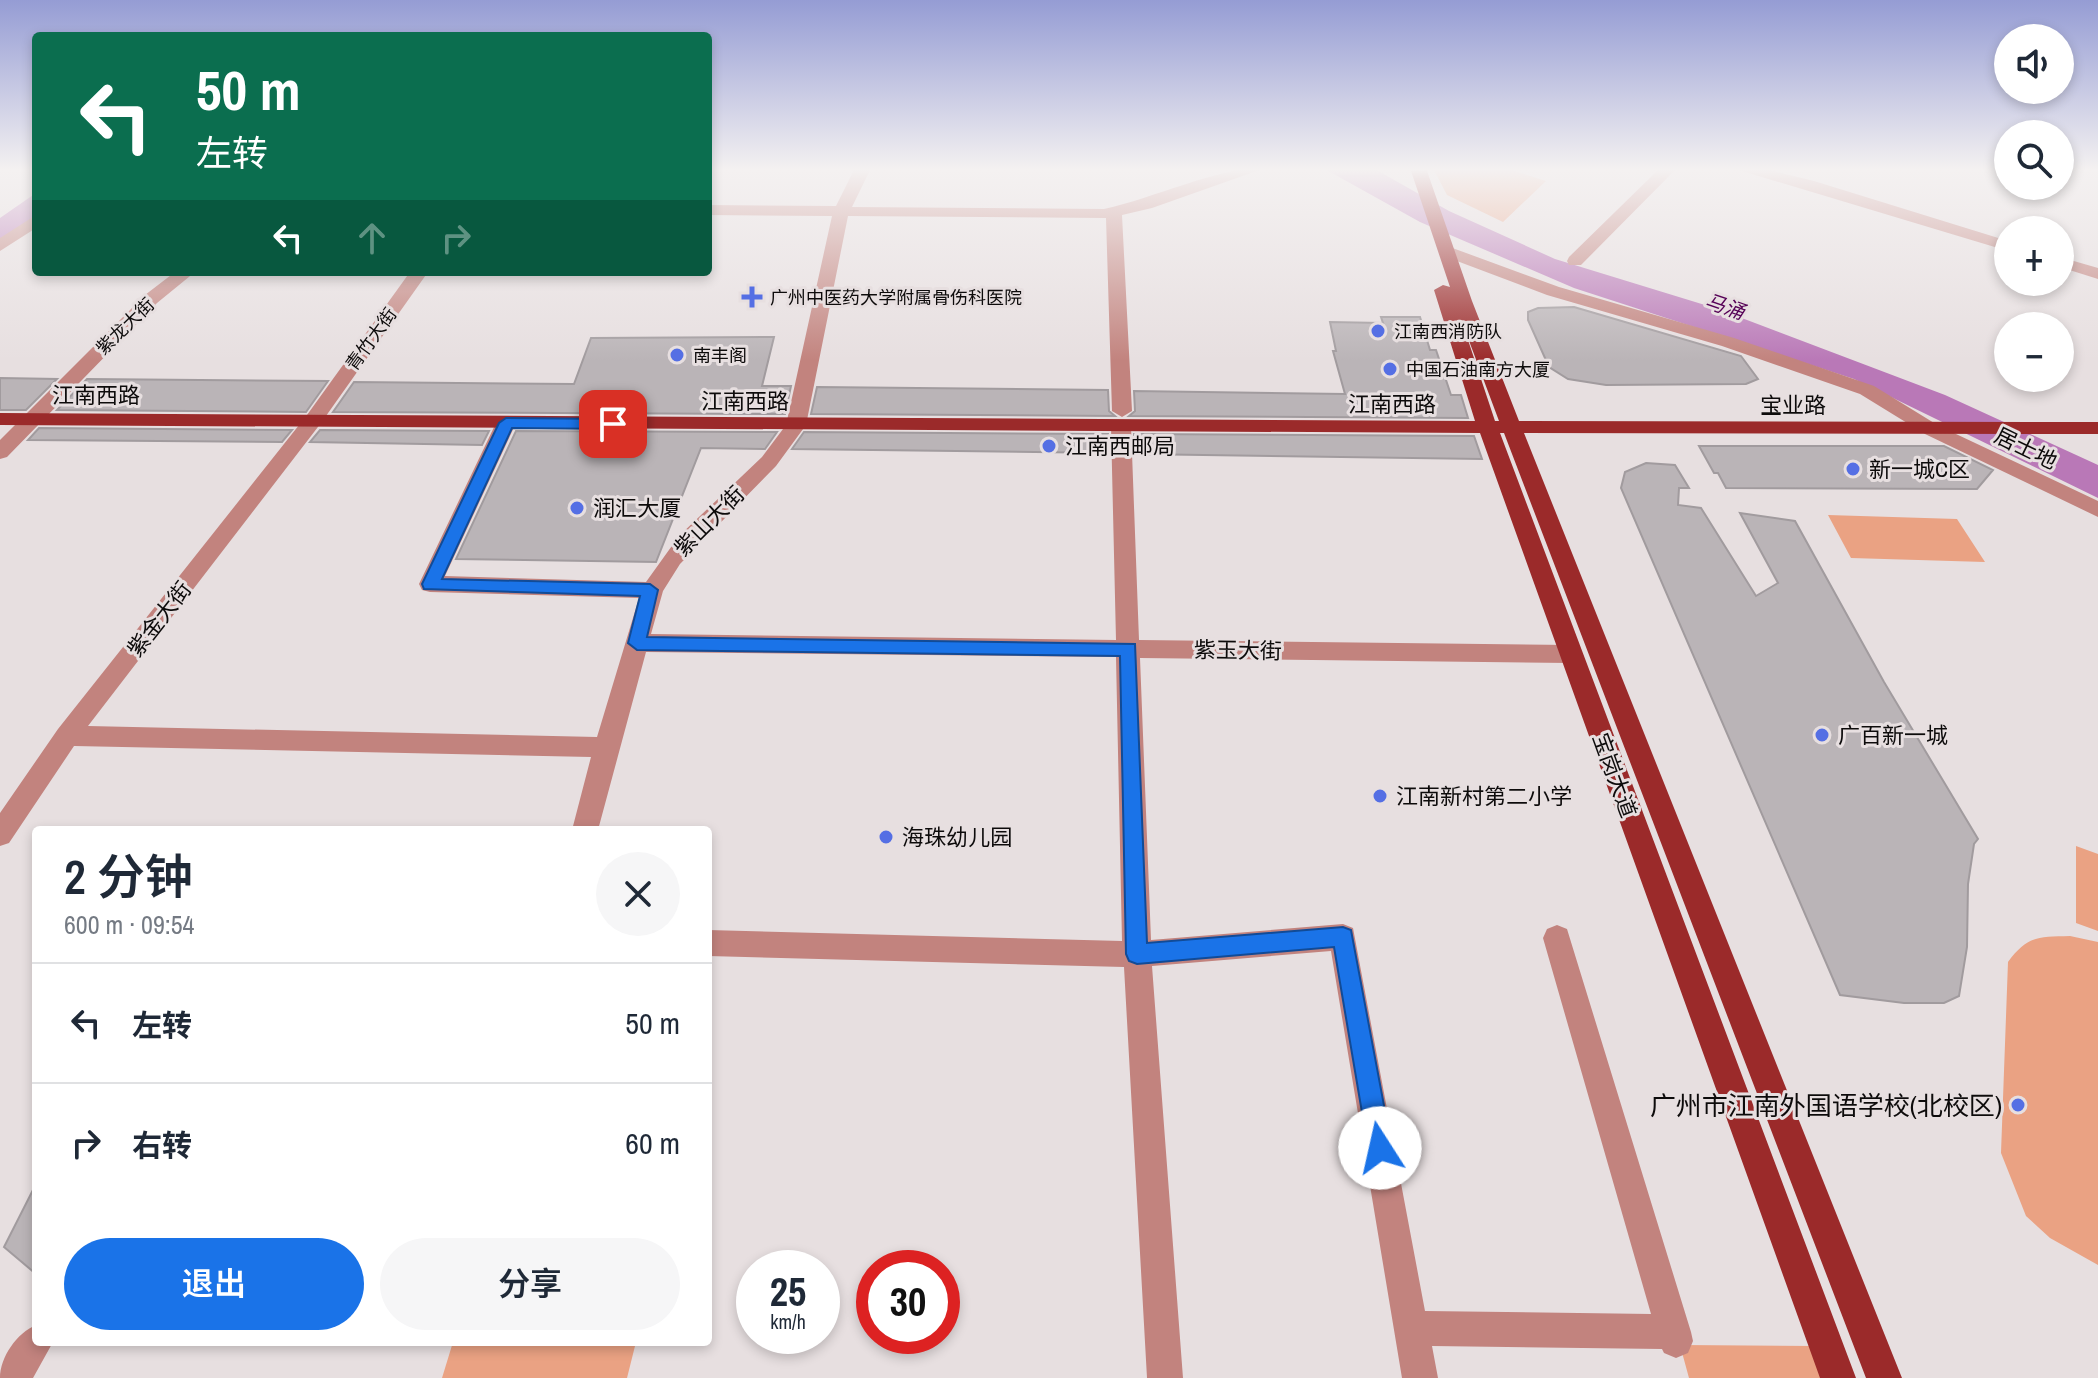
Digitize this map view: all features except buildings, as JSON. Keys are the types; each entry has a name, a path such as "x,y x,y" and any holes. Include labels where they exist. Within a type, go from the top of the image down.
{"main road":[{"name":"宝岗大道","path":"1427,232 1498,421 1884,1378"},
{"name":"宝岗大道","path":"1440,232 1447,251 1455,302"},
{"path":"0,408 40,413"},
{"name":"江南西路","path":"0,419 40,413 318,412 506,423 798,418 1498,421"},
{"path":"318,412 798,418"},
{"name":"宝业路","path":"2027,423 2098,417"},
{"name":"宝岗大道","path":"1498,421 1570,654 1838,1378"},
{"name":"宝业路","path":"1498,421 1922,421 2098,428"}],"street":[{"path":"0,246 19,232"},
{"path":"798,418 837,232"},
{"path":"1115,232 1137,954 1165,1378"},
{"path":"1575,261 1604,232"},
{"path":"1964,232 1994,242"},
{"name":"居士地","path":"1447,251 1553,291 1823,372 1867,390 2098,510"},
{"path":"2074,266 2098,274"},
{"name":"紫龙大街","path":"0,452 151,299 181,276"},
{"name":"青竹大街","path":"318,412 416,276"},
{"name":"紫金大街","path":"0,835 67,736 318,412"},
{"name":"紫山大街","path":"586,826 604,747 637,643 650,590 672,558 777,453 798,418"},
{"path":"506,423 430,584 650,590"},
{"path":"637,643 1129,649"},
{"name":"紫玉大街","path":"1129,649 1570,654"},
{"path":"67,736 604,747"},
{"path":"712,943 1137,954 1343,937 1420,1378"},
{"path":"1411,1328 1675,1336 1557,938"},
{"path":"12,1378 33,1346"}],"shaded area":[{"path":"0,232 16,232 0,244"},
{"path":"1444,232 1496,232 1555,259 1718,309 1945,395 2098,465 2098,498 1854,379 1574,288"},
{"path":"1828,515 1957,519 1985,562 1851,558"},
{"path":"2076,846 2098,854 2098,931 2076,923"},
{"path":"2070,936 2098,942 2098,1265 2050,1238 2026,1216 2001,1153 2008,962 2035,939"},
{"path":"1680,1345 1813,1346 1824,1378 1689,1378"},
{"path":"452,1346 635,1346 627,1378 442,1378"}],"place":[{"name":"广州中医药大学附属骨伤科医院","path":"752,297"},
{"name":"江南西消防队","path":"1378,331"},
{"name":"南丰阁","path":"677,355"},
{"name":"中国石油南方大厦","path":"1390,369"},
{"name":"江南西邮局","path":"1049,446"},
{"name":"新一城C区","path":"1853,469"},
{"name":"润汇大厦","path":"577,508"},
{"name":"广百新一城","path":"1822,735"},
{"name":"江南新村第二小学","path":"1380,796"},
{"name":"海珠幼儿园","path":"886,837"},
{"name":"广州市江南外国语学校(北校区)","path":"2018,1105"}],"route":[{"path":"613,424 506,423 430,584 650,590 637,643 1129,649 1137,954 1343,937 1380,1148"}],"water label":[{"name":"马涌","path":"1725,306"}]}
